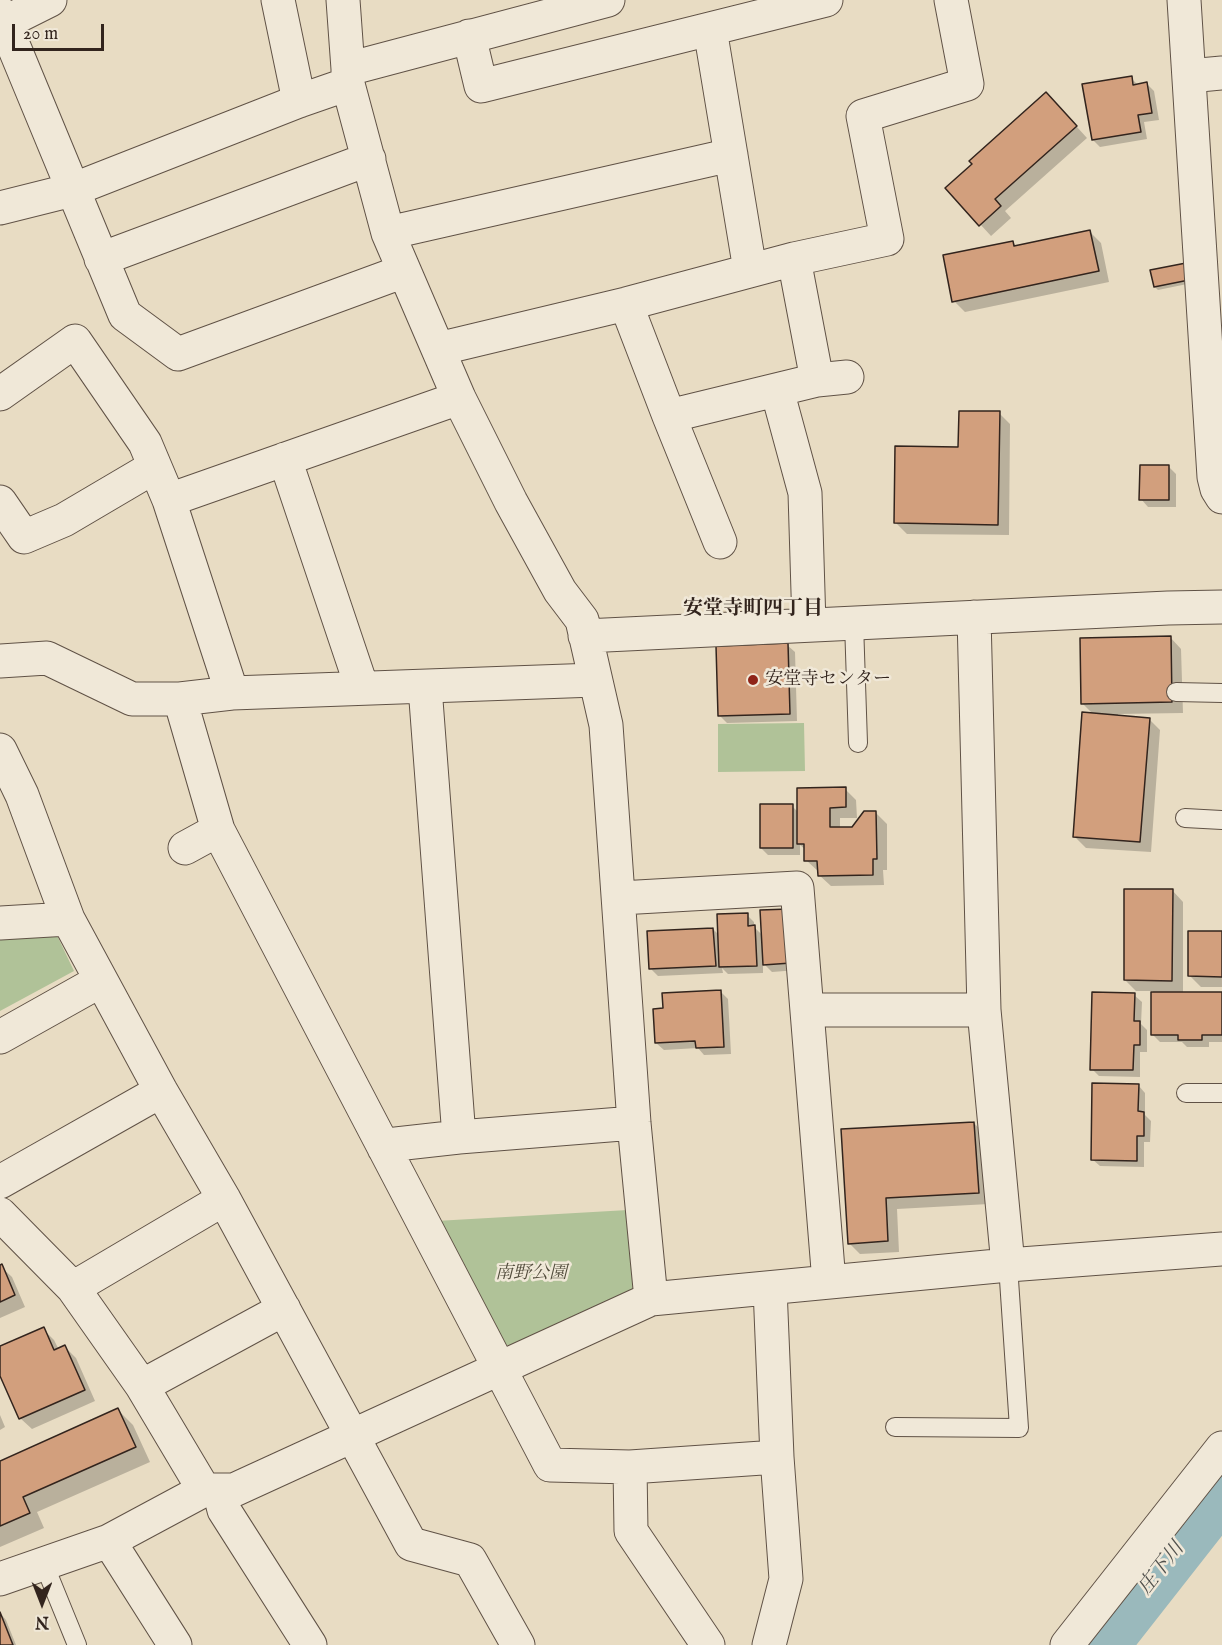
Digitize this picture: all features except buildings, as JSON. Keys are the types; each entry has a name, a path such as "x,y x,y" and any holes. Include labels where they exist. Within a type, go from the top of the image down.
{"street":[{"path":"50,0 2,18 125,315 178,354 404,271"},
{"path":"278,0 299,101"},
{"path":"343,0 348,76 388,232 459,398 560,591 582,620 606,725 620,898 634,1123 651,1299"},
{"path":"0,208 72,190 299,101 348,76 469,36 608,0"},
{"path":"469,36 481,86 825,0"},
{"path":"438,349 626,304 794,259 887,239 863,116 967,84 954,0"},
{"path":"1184,0 1189,76 1210,197 1217,459 1214,477 1222,497"},
{"path":"710,29 750,270"},
{"path":"1189,76 1222,73"},
{"path":"388,232 731,155"},
{"path":"101,259 369,159"},
{"path":"669,416 832,378 794,259"},
{"path":"626,304 720,542"},
{"path":"0,394 75,341 145,442 169,501 232,693"},
{"path":"777,390 805,493 809,625"},
{"path":"169,501 459,398"},
{"path":"285,459 362,688"},
{"path":"0,502 24,537 64,520 154,467"},
{"path":"585,636 1222,607"},
{"path":"974,617 984,1010 1008,1265"},
{"path":"0,661 47,658 132,699 180,699 232,693 595,680"},
{"path":"425,687 459,1137"},
{"path":"180,699 219,830 550,1465 630,1467 777,1457"},
{"path":"0,750 11,795 68,919 100,981 224,1199 411,1544 470,1560 518,1645"},
{"path":"185,848 219,830"},
{"path":"620,898 797,888 829,1282"},
{"path":"0,923 68,919"},
{"path":"0,1037 100,981"},
{"path":"807,1010 984,1010"},
{"path":"0,1182 161,1091"},
{"path":"384,1148 396,1144 459,1137 634,1123"},
{"path":"73,1288 224,1199"},
{"path":"0,1214 73,1288 212,1490 310,1645"},
{"path":"0,1579 109,1541 212,1490 234,1490 651,1299 1008,1265 1222,1249"},
{"path":"769,1645 786,1579 777,1457 770,1288"},
{"path":"142,1386 284,1309"},
{"path":"1067,1645 1222,1448"},
{"path":"630,1467 631,1531 708,1645"},
{"path":"109,1541 175,1645"}],"lane":[{"path":"854,623 858,743"},
{"path":"1176,692 1222,693"},
{"path":"1185,818 1222,820"},
{"path":"1186,1093 1222,1094"},
{"path":"895,1426 1019,1428 1008,1265"},
{"path":"44,1564 77,1645"}],"green space":[{"path":"804,723 805,771 718,772 718,724"},
{"path":"54,929 74,971 0,1011 0,932"},
{"name":"南野公園","path":"628,1210 633,1290 511,1346 500,1343 436,1221"}],"waterway":[{"name":"庄下川","path":"1102,1645 1222,1492"}],"place":[{"name":"安堂寺センター","path":"753,680"}],"district":[{"name":"安堂寺町四丁目","path":"753,610"}]}
